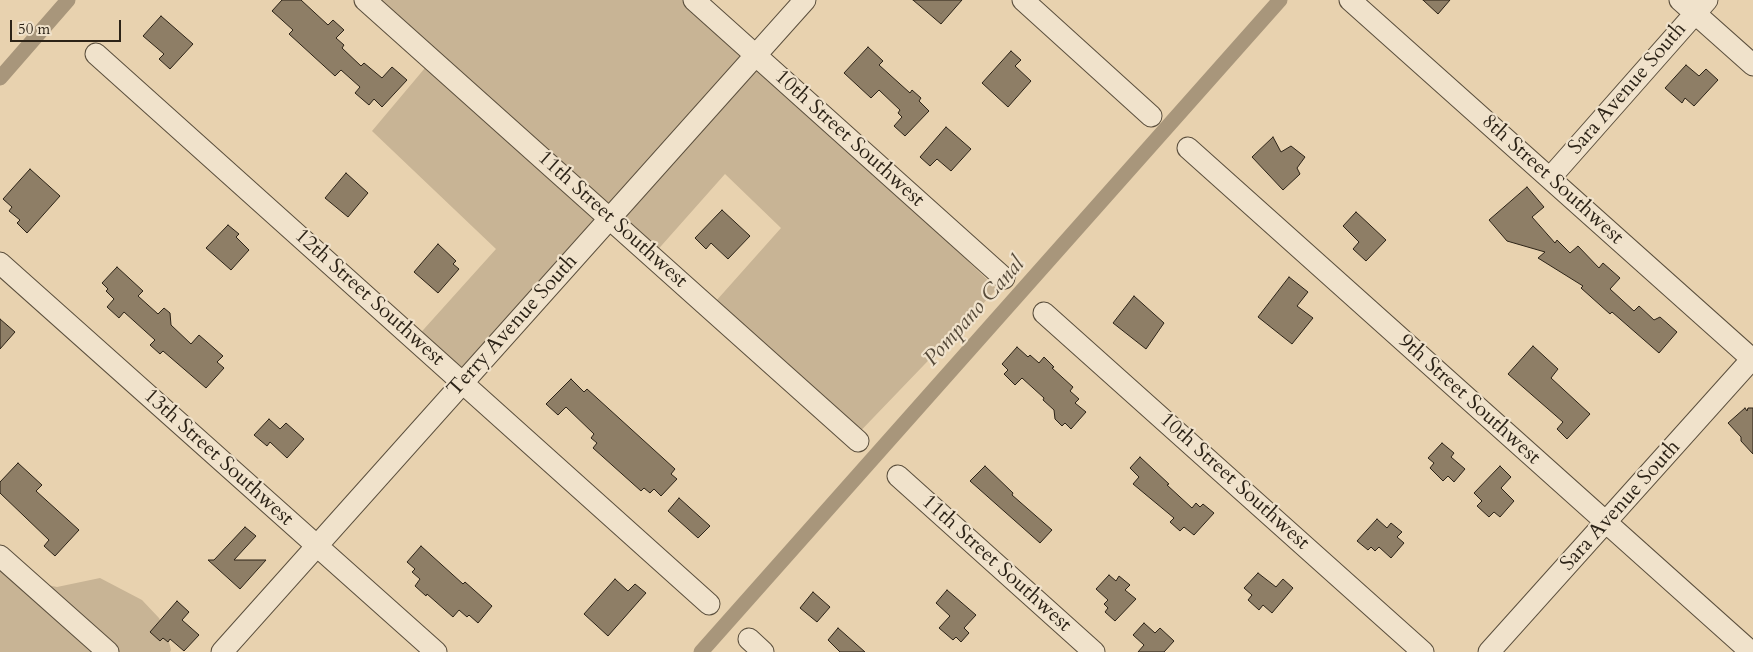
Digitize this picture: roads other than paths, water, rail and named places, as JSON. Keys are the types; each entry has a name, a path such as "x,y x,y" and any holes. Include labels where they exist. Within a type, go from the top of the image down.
{"street":[{"name":"11th Street Southwest","path":"365,0 858,442"},
{"name":"10th Street Southwest","path":"694,0 1004,278"},
{"name":"Terry Avenue South","path":"222,652 805,0"},
{"path":"1023,0 1151,116"},
{"name":"8th Street Southwest","path":"1350,0 1752,360"},
{"path":"1694,4 1753,65"},
{"name":"Sara Avenue South","path":"1550,178 1694,4"},
{"name":"12th Street Southwest","path":"96,54 709,604"},
{"name":"9th Street Southwest","path":"1188,148 1751,652"},
{"name":"13th Street Southwest","path":"0,263 436,652"},
{"name":"10th Street Southwest","path":"1044,313 1423,652"},
{"name":"Sara Avenue South","path":"1489,652 1752,360"},
{"name":"11th Street Southwest","path":"898,476 1094,652"},
{"path":"0,556 108,652"}],"waterway":[{"path":"0,78 68,0"},
{"name":"Pompano Canal","path":"701,652 1280,0"}]}
